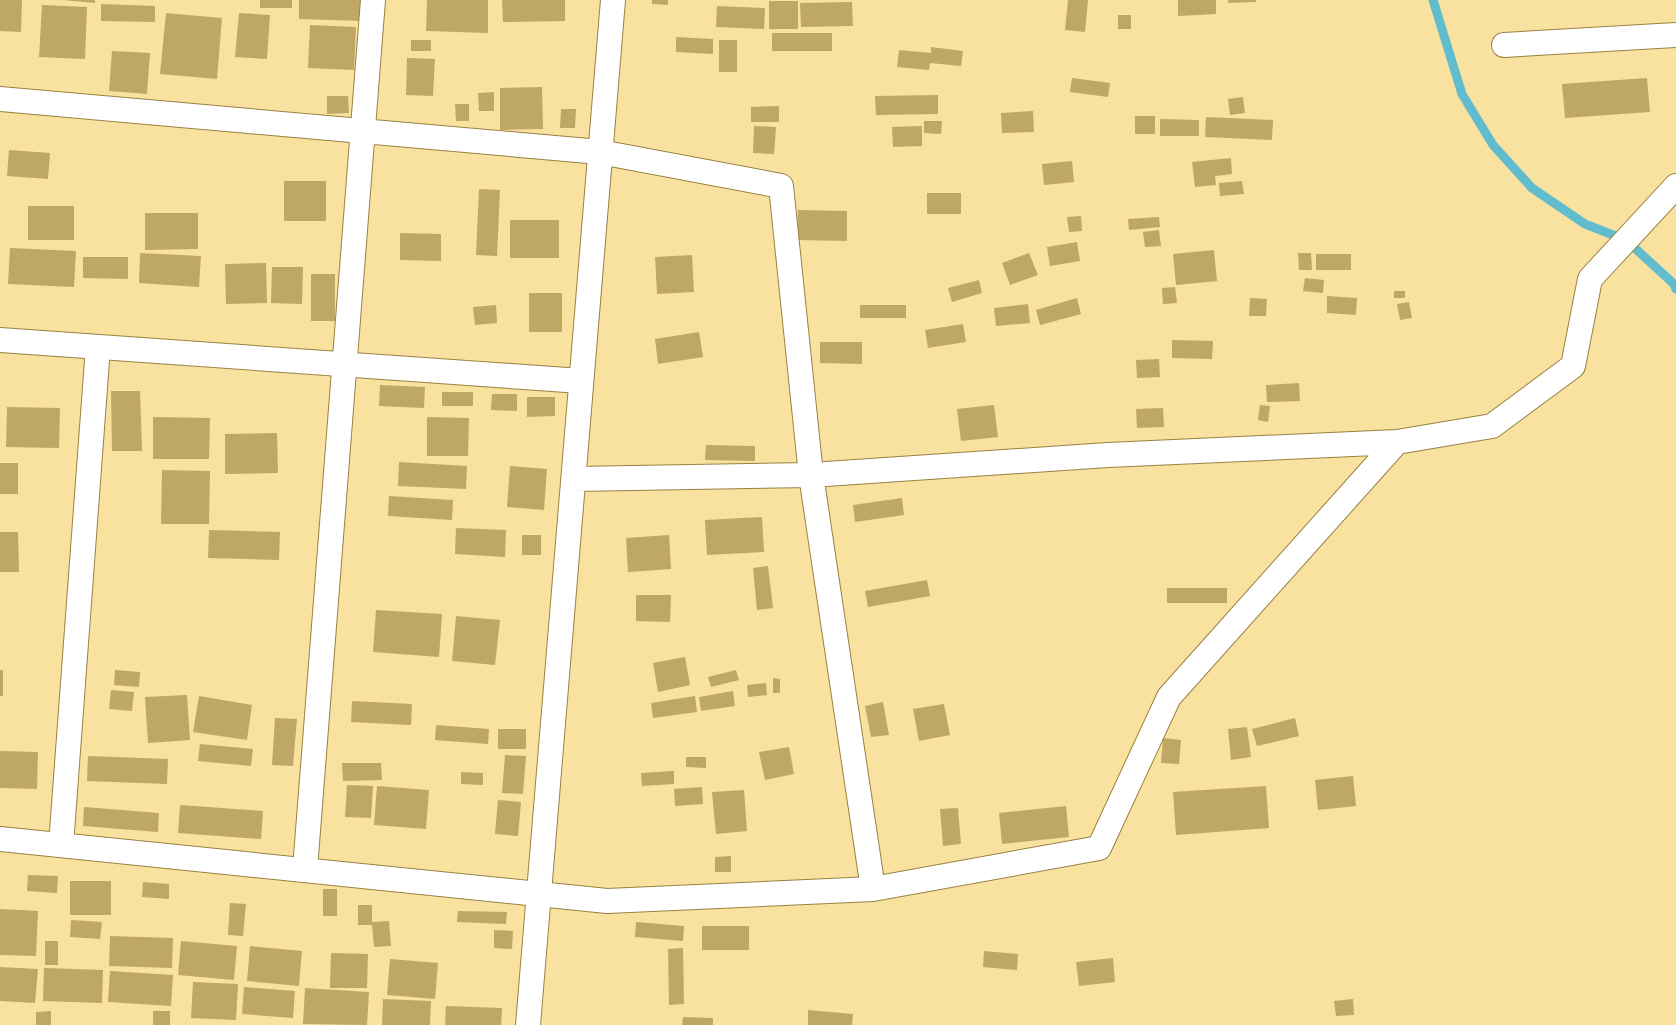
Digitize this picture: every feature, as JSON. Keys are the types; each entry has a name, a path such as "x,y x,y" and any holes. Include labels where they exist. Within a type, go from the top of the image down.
{"street":[{"path":"305,870 373,0"},
{"path":"528,1025 612,0"},
{"path":"1504,45 1676,35"},
{"path":"0,99 600,152 781,186 811,475 873,889"},
{"path":"574,479 811,475 1108,455 1397,442 1492,426 1572,366 1590,279 1676,186"},
{"path":"1651,213 1676,212"},
{"path":"0,340 581,381"},
{"path":"61,846 98,347"},
{"path":"0,839 540,892 607,901 873,889 1099,848 1169,697 1397,442"}],"building":[{"path":"0,0 22,0 21,32 0,31"},
{"path":"63,0 95,0 95,3"},
{"path":"260,0 292,0 292,8 260,8"},
{"path":"299,0 362,0 361,21 299,19"},
{"path":"427,0 488,0 488,33 426,31"},
{"path":"502,0 565,0 565,21 503,22"},
{"path":"652,0 668,0 668,5 652,4"},
{"path":"1068,0 1088,0 1085,32 1065,30"},
{"path":"1178,0 1216,0 1216,14 1178,16"},
{"path":"1228,0 1256,0 1256,2 1228,3"},
{"path":"769,1 798,1 798,29 769,29"},
{"path":"852,2 853,26 801,27 800,3"},
{"path":"101,4 155,6 155,22 101,21"},
{"path":"42,5 87,7 85,59 39,57"},
{"path":"717,6 765,8 764,29 716,27"},
{"path":"166,13 222,18 217,79 160,74"},
{"path":"239,13 270,15 267,59 235,57"},
{"path":"1118,15 1131,15 1131,29 1118,29"},
{"path":"310,25 356,27 354,70 308,68"},
{"path":"772,33 832,33 832,51 772,51"},
{"path":"676,37 713,39 713,54 676,52"},
{"path":"411,40 431,40 431,51 411,51"},
{"path":"719,40 737,40 737,72 719,72"},
{"path":"931,47 963,51 961,66 930,63 929,70 897,67 899,50 931,53"},
{"path":"112,51 150,53 147,94 109,91"},
{"path":"407,58 435,59 433,96 406,95"},
{"path":"1072,78 1110,83 1108,97 1070,92"},
{"path":"1647,78 1650,112 1565,118 1562,84"},
{"path":"542,87 543,129 500,130 500,88"},
{"path":"494,92 494,111 479,111 478,93"},
{"path":"938,95 938,114 876,115 875,96"},
{"path":"327,96 348,96 349,113 327,114"},
{"path":"1243,97 1245,113 1230,115 1228,99"},
{"path":"455,104 469,104 469,121 456,121"},
{"path":"779,106 779,122 751,122 751,107"},
{"path":"561,109 576,109 575,128 560,128"},
{"path":"1033,111 1034,132 1002,133 1001,113"},
{"path":"1135,116 1155,116 1155,134 1135,134"},
{"path":"1206,117 1273,120 1272,140 1205,137"},
{"path":"1160,119 1199,120 1199,136 1160,136"},
{"path":"924,121 942,121 941,134 924,133"},
{"path":"754,126 776,127 774,154 753,153"},
{"path":"922,126 922,146 893,147 892,127"},
{"path":"9,150 50,153 48,179 7,176"},
{"path":"1231,158 1232,174 1215,176 1216,185 1195,187 1192,162"},
{"path":"1072,161 1074,182 1044,185 1042,164"},
{"path":"284,181 326,181 326,221 284,221"},
{"path":"1242,181 1244,194 1220,196 1219,183"},
{"path":"479,189 500,190 497,256 476,255"},
{"path":"927,193 961,193 961,214 927,214"},
{"path":"28,206 74,206 74,240 28,240"},
{"path":"798,210 847,211 847,241 797,240"},
{"path":"145,213 198,213 198,249 145,250"},
{"path":"1081,216 1082,231 1069,232 1067,217"},
{"path":"1159,217 1160,227 1129,230 1128,219"},
{"path":"510,220 559,220 559,258 510,258"},
{"path":"1159,230 1161,246 1145,247 1143,232"},
{"path":"400,233 441,234 441,261 400,260"},
{"path":"1077,242 1080,261 1050,266 1047,247"},
{"path":"10,248 76,251 74,287 8,284"},
{"path":"1214,250 1217,281 1176,285 1173,254"},
{"path":"140,253 201,256 199,287 139,283"},
{"path":"1029,253 1038,275 1010,285 1002,263"},
{"path":"1298,253 1311,253 1312,270 1299,270"},
{"path":"1316,254 1351,254 1351,270 1316,270"},
{"path":"692,255 694,292 657,294 655,257"},
{"path":"83,257 128,257 128,279 83,278"},
{"path":"266,263 267,303 226,304 225,264"},
{"path":"272,267 303,267 302,304 271,303"},
{"path":"311,274 335,274 335,321 311,321"},
{"path":"1305,278 1324,280 1323,293 1303,291"},
{"path":"979,280 982,293 952,302 948,288"},
{"path":"1175,287 1177,303 1163,304 1162,288"},
{"path":"1394,291 1405,291 1405,298 1394,298"},
{"path":"529,293 562,293 562,332 529,332"},
{"path":"1327,296 1357,298 1356,315 1327,313"},
{"path":"1077,298 1081,314 1040,325 1036,310"},
{"path":"1250,298 1267,299 1266,316 1249,316"},
{"path":"1409,302 1412,318 1400,320 1397,304"},
{"path":"1028,304 1030,323 996,326 994,308"},
{"path":"496,305 497,323 475,325 473,307"},
{"path":"860,305 906,305 906,318 860,318"},
{"path":"963,324 966,342 928,348 925,330"},
{"path":"699,332 703,357 658,364 655,339"},
{"path":"1172,340 1213,341 1212,359 1172,358"},
{"path":"820,342 862,342 862,364 820,363"},
{"path":"1159,359 1160,377 1137,378 1136,360"},
{"path":"1299,383 1300,401 1267,402 1266,385"},
{"path":"380,385 425,387 424,408 379,406"},
{"path":"111,391 140,391 142,451 112,451"},
{"path":"442,392 473,392 473,406 442,406"},
{"path":"492,394 517,394 517,411 491,410"},
{"path":"527,397 555,397 555,416 527,417"},
{"path":"994,405 998,437 961,441 957,409"},
{"path":"1260,405 1270,406 1268,422 1258,420"},
{"path":"7,407 60,408 59,448 6,447"},
{"path":"1163,408 1164,427 1137,428 1136,409"},
{"path":"153,417 210,418 209,459 153,459"},
{"path":"427,417 469,418 468,456 427,456"},
{"path":"277,433 278,473 225,474 225,434"},
{"path":"706,445 755,446 755,461 705,460"},
{"path":"399,462 467,466 466,489 398,486"},
{"path":"0,463 18,463 18,494 0,494"},
{"path":"510,466 547,469 544,510 507,507"},
{"path":"162,470 210,471 209,524 161,524"},
{"path":"389,496 453,500 452,520 388,516"},
{"path":"902,498 904,515 855,522 853,505"},
{"path":"762,517 764,552 707,555 705,520"},
{"path":"456,528 506,530 505,557 455,554"},
{"path":"209,530 280,532 279,560 208,558"},
{"path":"0,532 18,532 19,572 0,572"},
{"path":"522,535 541,535 541,555 522,555"},
{"path":"669,535 671,569 628,572 626,538"},
{"path":"768,566 773,608 757,610 753,568"},
{"path":"927,580 930,596 868,607 865,591"},
{"path":"1167,588 1227,588 1227,603 1167,603"},
{"path":"636,595 671,595 670,622 636,621"},
{"path":"376,610 442,614 439,657 373,652"},
{"path":"456,616 500,620 495,665 452,661"},
{"path":"685,657 690,685 658,692 653,663"},
{"path":"0,670 3,670 3,696 0,696"},
{"path":"115,670 140,672 139,687 114,685"},
{"path":"736,670 739,680 711,687 708,677"},
{"path":"773,678 780,679 780,693 773,693"},
{"path":"766,683 767,695 748,697 747,685"},
{"path":"111,690 134,692 132,711 109,709"},
{"path":"733,691 735,706 701,711 699,697"},
{"path":"187,695 190,740 148,743 145,697"},
{"path":"199,696 252,705 247,740 193,732"},
{"path":"695,696 697,712 653,718 651,703"},
{"path":"352,701 412,704 411,725 351,722"},
{"path":"883,702 889,735 871,737 865,706"},
{"path":"944,704 950,735 919,741 913,709"},
{"path":"275,718 297,719 293,766 272,765"},
{"path":"1295,718 1299,736 1257,746 1252,729"},
{"path":"436,725 489,729 488,744 435,740"},
{"path":"1247,727 1251,757 1231,760 1228,729"},
{"path":"498,729 526,729 526,749 498,749"},
{"path":"1163,738 1181,740 1179,764 1161,763"},
{"path":"200,744 253,749 251,766 198,761"},
{"path":"789,747 794,774 765,780 759,752"},
{"path":"0,751 38,752 37,789 0,788"},
{"path":"505,755 526,756 523,794 502,793"},
{"path":"88,756 168,759 167,784 87,781"},
{"path":"686,757 706,757 706,768 686,767"},
{"path":"342,763 381,763 382,780 343,781"},
{"path":"674,771 674,784 642,786 641,773"},
{"path":"461,772 483,773 483,785 461,784"},
{"path":"1353,776 1356,806 1318,810 1315,780"},
{"path":"347,785 373,786 371,818 345,817"},
{"path":"377,786 429,790 426,829 374,825"},
{"path":"1266,786 1269,828 1176,835 1173,792"},
{"path":"702,787 703,804 675,806 674,789"},
{"path":"744,790 747,831 716,834 712,792"},
{"path":"498,800 521,802 518,836 495,834"},
{"path":"180,805 263,811 261,839 178,833"},
{"path":"1066,806 1069,837 1002,844 999,813"},
{"path":"84,807 159,813 158,832 83,826"},
{"path":"958,808 961,844 943,846 940,809"},
{"path":"731,856 731,872 715,872 715,857"},
{"path":"28,875 58,876 57,893 27,891"},
{"path":"70,881 111,881 111,915 70,915"},
{"path":"143,882 169,884 169,899 142,897"},
{"path":"323,889 337,889 337,916 323,916"},
{"path":"230,903 246,904 243,936 228,935"},
{"path":"358,905 372,905 372,922 389,921 391,946 374,947 372,925 358,925"},
{"path":"0,909 38,911 36,956 0,955"},
{"path":"458,911 507,912 506,924 457,922"},
{"path":"71,920 102,922 100,939 70,937"},
{"path":"636,922 684,926 683,941 635,937"},
{"path":"702,926 749,926 749,950 702,950"},
{"path":"494,930 513,931 512,949 494,948"},
{"path":"110,936 173,938 172,968 109,966"},
{"path":"45,941 58,941 58,965 45,965"},
{"path":"181,941 237,946 234,980 178,975"},
{"path":"250,946 302,951 299,986 247,981"},
{"path":"683,948 684,1004 669,1005 668,949"},
{"path":"984,951 1018,954 1017,970 983,967"},
{"path":"331,953 368,954 367,988 330,988"},
{"path":"1113,958 1115,982 1079,986 1076,962"},
{"path":"390,959 438,963 435,999 387,995"},
{"path":"0,967 38,969 35,1003 0,1001"},
{"path":"44,968 103,970 102,1003 43,1001"},
{"path":"110,971 173,975 171,1006 108,1002"},
{"path":"193,982 238,984 236,1020 191,1018"},
{"path":"244,987 295,991 293,1018 242,1014"},
{"path":"305,988 369,992 367,1025 303,1024"},
{"path":"383,999 431,1001 430,1025 382,1025"},
{"path":"1353,999 1354,1015 1336,1016 1334,1001"},
{"path":"446,1006 502,1008 501,1025 445,1025"},
{"path":"808,1010 853,1014 852,1025 808,1025"},
{"path":"51,1011 51,1025 36,1025 36,1012"},
{"path":"153,1011 170,1011 170,1025 153,1025"},
{"path":"683,1017 713,1018 713,1025 682,1025"}],"waterway":[{"path":"1433,0 1462,94 1493,145 1532,188 1585,224 1626,240 1674,284 1676,289"}]}
